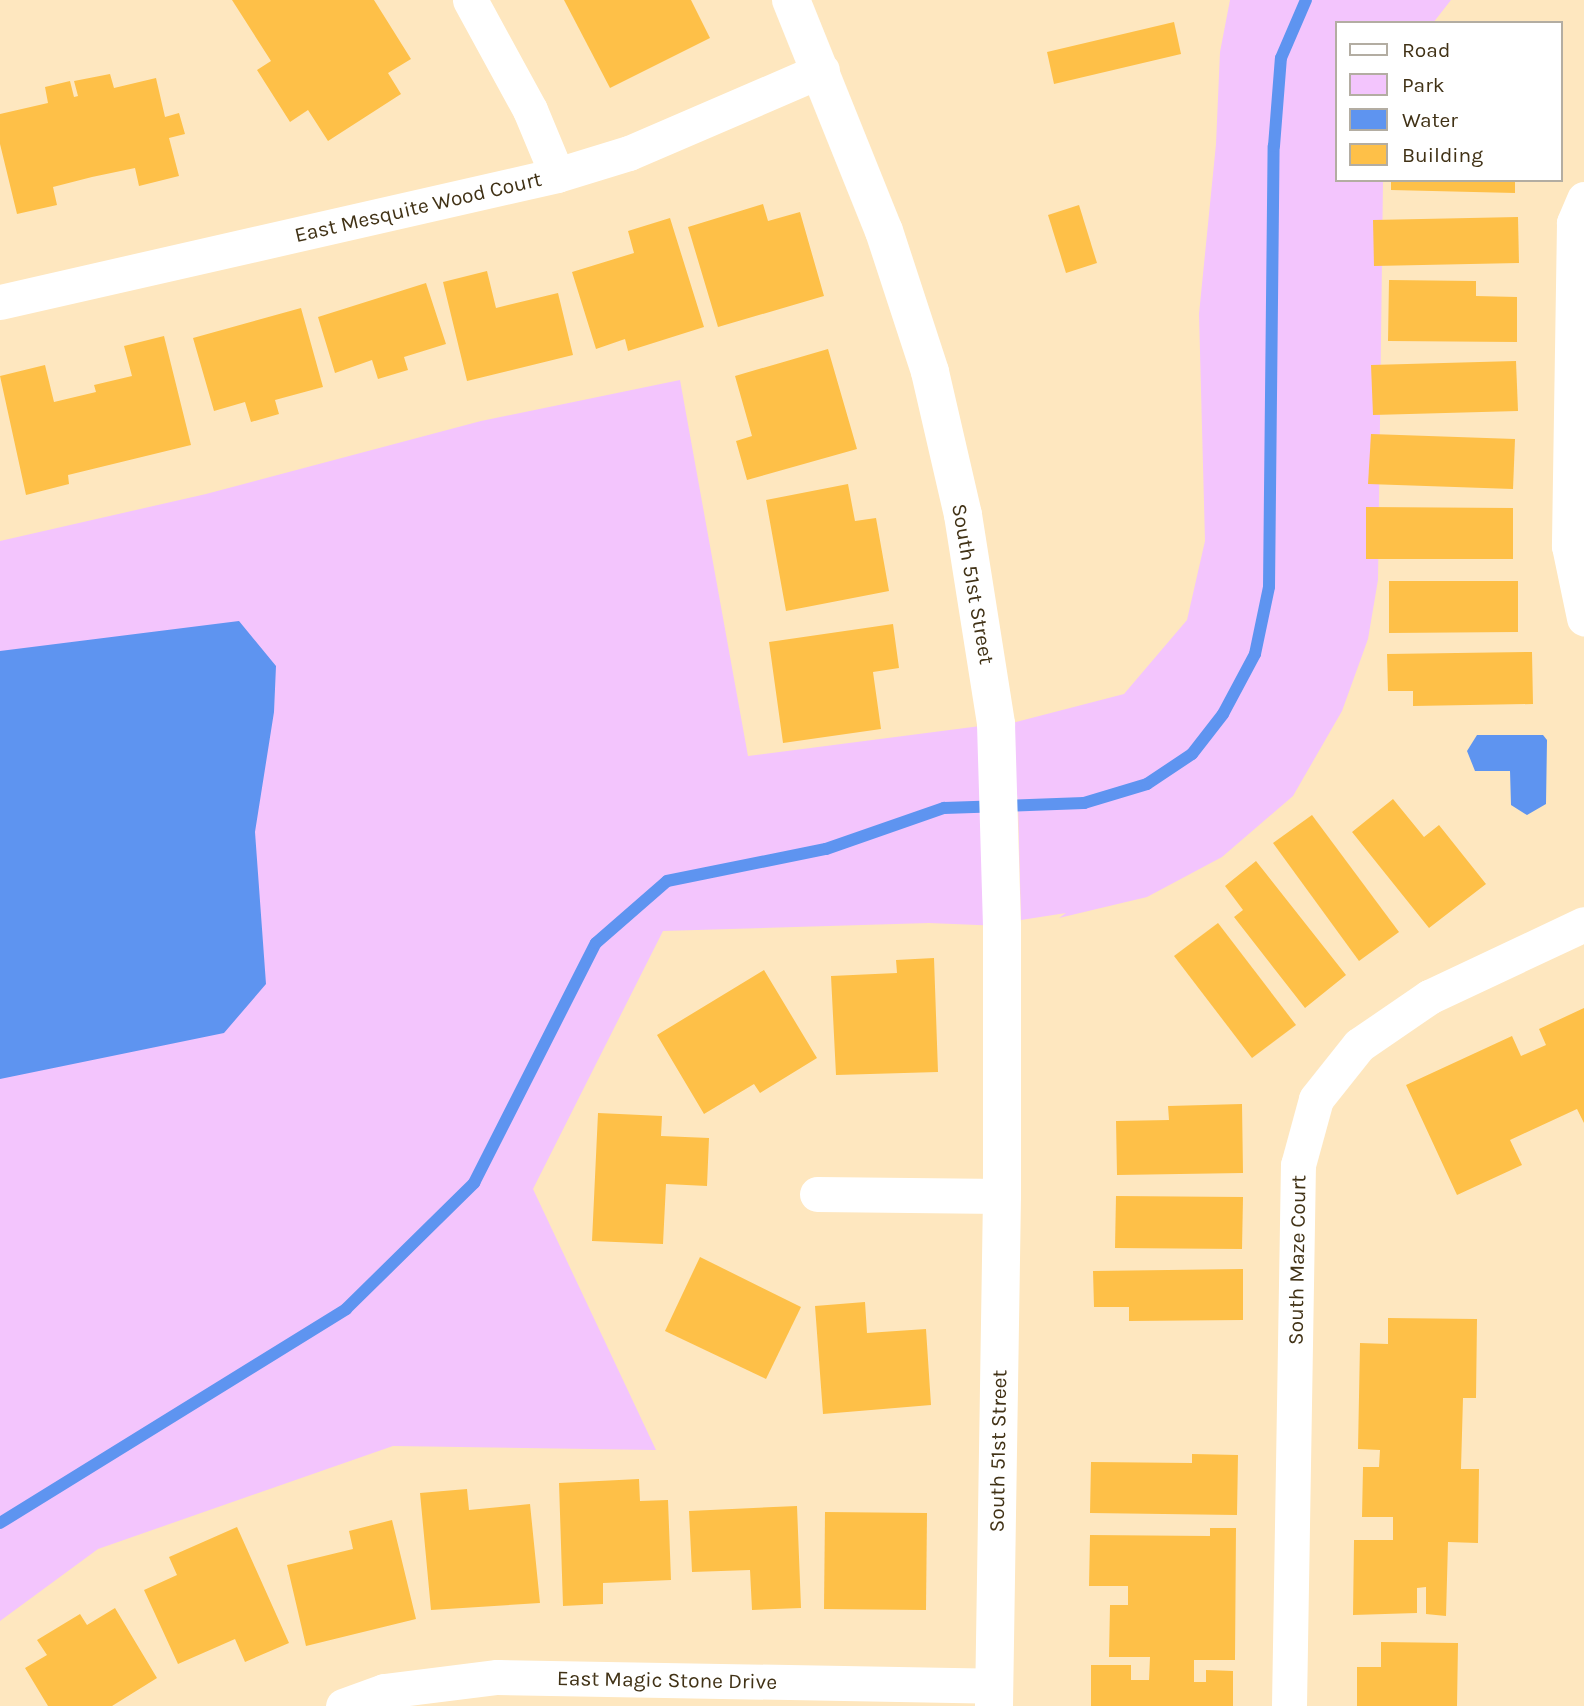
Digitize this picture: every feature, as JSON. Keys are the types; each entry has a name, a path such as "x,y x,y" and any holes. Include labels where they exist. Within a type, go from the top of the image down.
{"street":[{"path":"470,0 530,110 557,175"},
{"name":"South 51st Street","path":"791,0 822,70 884,231 930,372 963,515 996,724 1002,926 1002,1196 994,1696"},
{"name":"East Mesquite Wood Court","path":"0,302 557,175 629,153 822,70"},
{"path":"1584,199 1574,223 1569,546 1584,618"},
{"name":"South Maze Court","path":"1289,1706 1298,1165 1316,1099 1359,1045 1419,1004 1584,924"},
{"path":"817,1194 1002,1196"},
{"name":"East Magic Stone Drive","path":"343,1706 384,1691 497,1677 994,1696"}],"green space":[{"path":"1230,0 1451,0 1435,21 1336,21 1336,182 1383,182 1378,580 1368,639 1342,711 1293,796 1222,857 1147,897 1059,918 1066,913 1021,920 1018,803 1008,724 1124,694 1187,620 1205,541 1199,314 1216,144 1220,52"},
{"path":"680,380 748,756 996,724 1002,926 929,923 663,931 533,1189 656,1450 393,1446 98,1549 0,1621 0,541 206,494 481,421"}],"water":[{"path":"239,621 276,666 274,712 255,832 266,984 224,1033 0,1079 0,651"},
{"path":"1477,735 1543,735 1547,740 1546,804 1527,815 1511,805 1510,771 1475,771 1467,751"}],"building":[{"path":"232,0 374,0 411,59 388,73 401,94 328,141 308,110 290,122 257,70 271,61"},
{"path":"564,0 691,0 710,38 610,88"},
{"path":"1174,22 1181,54 1054,84 1047,52"},
{"path":"110,74 114,88 156,78 165,117 179,113 185,134 169,138 179,176 139,186 135,168 92,177 53,187 57,205 17,214 0,144 0,114 48,103 45,87 70,81 74,97 78,96 74,81"},
{"path":"1391,182 1515,182 1515,193 1391,190"},
{"path":"763,204 768,221 800,212 824,296 718,327 688,227"},
{"path":"1079,205 1097,263 1066,273 1048,215"},
{"path":"1518,217 1519,263 1374,266 1373,220"},
{"path":"670,218 704,327 628,351 625,339 596,349 572,272 634,253 628,231"},
{"path":"487,271 496,308 558,293 573,355 467,381 443,282"},
{"path":"1389,280 1476,281 1476,296 1517,297 1517,342 1388,341"},
{"path":"426,283 446,344 404,357 408,370 378,379 372,360 335,373 318,317"},
{"path":"301,308 323,387 275,400 279,414 251,422 245,402 214,411 193,338"},
{"path":"164,336 191,445 68,475 69,484 26,495 0,376 45,365 54,402 96,392 94,385 132,376 124,346"},
{"path":"828,349 857,449 747,480 736,441 752,436 735,376"},
{"path":"1516,361 1518,411 1373,415 1371,365"},
{"path":"1371,434 1515,439 1513,489 1368,484"},
{"path":"848,484 855,521 876,518 889,591 786,611 766,500"},
{"path":"1366,507 1513,508 1513,559 1366,559"},
{"path":"1389,581 1518,581 1518,632 1389,633"},
{"path":"893,624 899,668 873,672 881,729 783,743 769,642"},
{"path":"1532,652 1533,704 1413,706 1413,691 1388,691 1387,654"},
{"path":"1393,799 1424,837 1439,825 1486,884 1429,928 1352,832"},
{"path":"1312,815 1399,932 1359,961 1273,843"},
{"path":"1256,861 1346,975 1305,1008 1234,917 1243,910 1225,886"},
{"path":"1218,923 1296,1025 1252,1058 1174,956"},
{"path":"934,958 938,1072 836,1075 831,976 897,973 896,960"},
{"path":"764,970 817,1058 760,1093 754,1084 704,1114 657,1035"},
{"path":"1584,1008 1584,1123 1577,1109 1510,1140 1522,1165 1457,1195 1406,1085 1512,1036 1521,1056 1546,1045 1539,1029"},
{"path":"1242,1104 1243,1173 1117,1175 1116,1121 1169,1120 1168,1106"},
{"path":"598,1113 662,1116 661,1136 709,1138 707,1186 666,1184 663,1244 592,1241"},
{"path":"1116,1196 1243,1197 1242,1249 1115,1248"},
{"path":"700,1257 801,1307 766,1379 665,1331"},
{"path":"1243,1269 1243,1320 1129,1321 1129,1307 1094,1307 1093,1271"},
{"path":"865,1302 867,1333 926,1329 931,1405 823,1414 815,1306"},
{"path":"1388,1318 1477,1319 1476,1398 1463,1398 1461,1469 1479,1469 1478,1543 1448,1542 1446,1616 1426,1614 1426,1587 1417,1588 1417,1613 1353,1615 1354,1540 1393,1540 1393,1517 1362,1517 1363,1467 1379,1467 1380,1450 1358,1449 1360,1343 1388,1344"},
{"path":"1192,1454 1238,1455 1237,1515 1090,1513 1091,1462 1192,1463"},
{"path":"639,1479 640,1501 668,1500 671,1580 603,1583 603,1604 563,1606 559,1483"},
{"path":"467,1489 469,1510 530,1504 540,1603 431,1610 420,1493"},
{"path":"797,1506 801,1608 752,1610 750,1570 692,1572 689,1511"},
{"path":"825,1512 927,1513 926,1610 824,1609"},
{"path":"392,1520 416,1619 306,1646 287,1565 353,1549 349,1531"},
{"path":"237,1527 289,1643 245,1662 235,1639 178,1664 144,1590 177,1575 169,1557"},
{"path":"1210,1528 1236,1528 1235,1660 1194,1660 1194,1682 1206,1682 1206,1670 1233,1671 1233,1706 1091,1706 1091,1665 1131,1665 1131,1680 1149,1680 1150,1657 1109,1657 1110,1605 1128,1605 1128,1586 1089,1586 1090,1535 1210,1536"},
{"path":"115,1608 157,1678 112,1706 48,1706 25,1668 47,1655 37,1640 80,1614 87,1625"},
{"path":"1381,1642 1458,1643 1457,1706 1357,1706 1357,1667 1381,1667"}],"waterway":[{"path":"0,1523 346,1309 474,1183 596,943 667,881 826,849 944,808 1084,803 1147,784 1192,754 1223,714 1255,654 1269,587 1274,146 1281,58 1306,0"}]}
